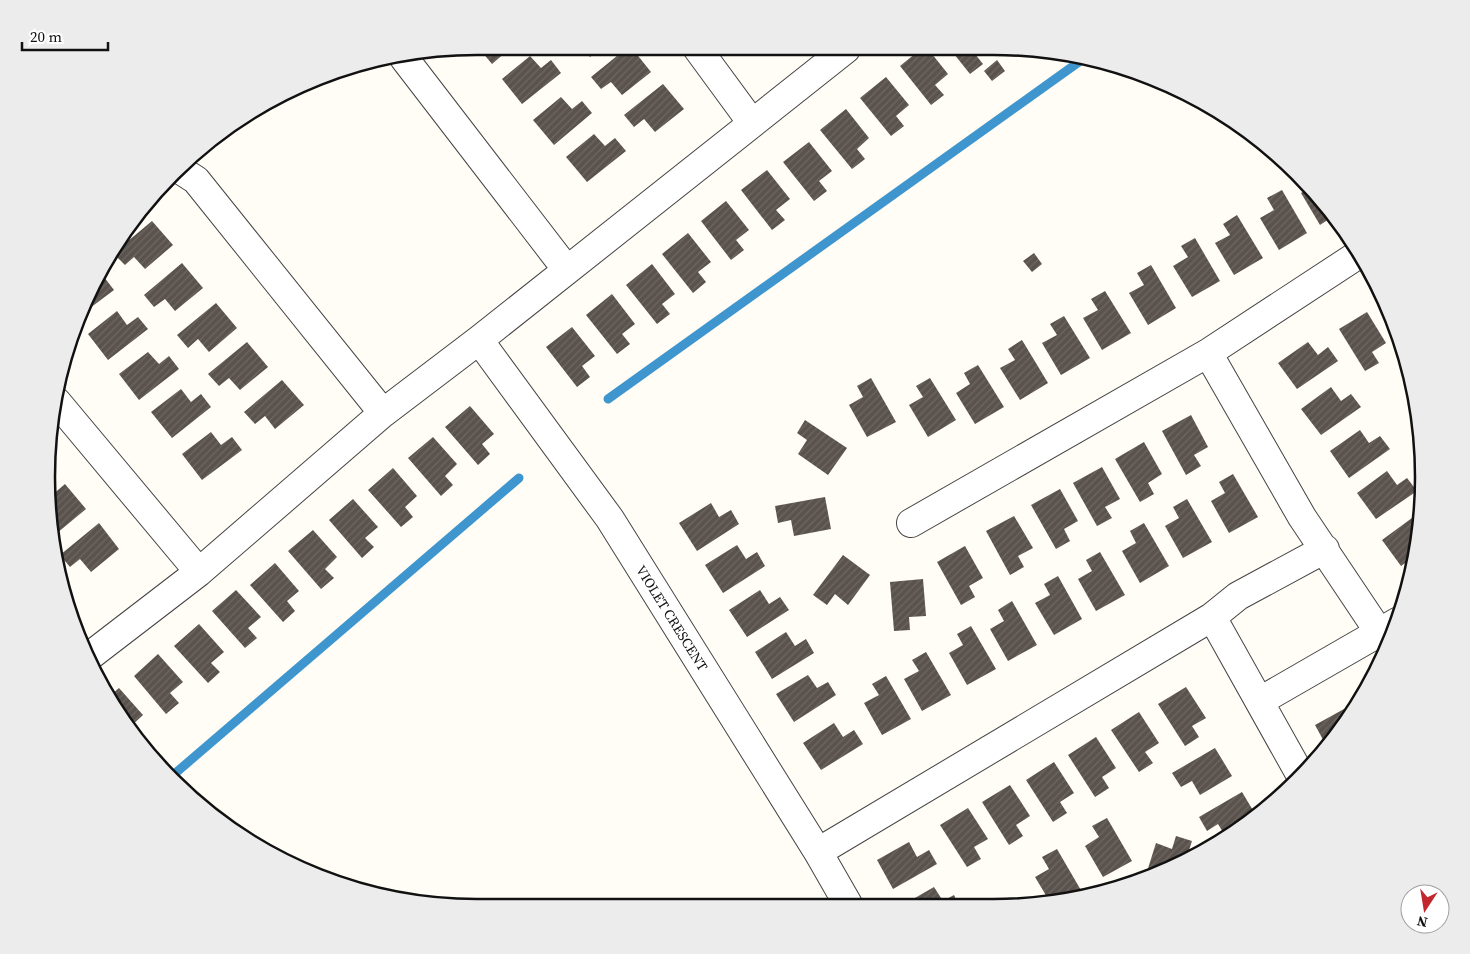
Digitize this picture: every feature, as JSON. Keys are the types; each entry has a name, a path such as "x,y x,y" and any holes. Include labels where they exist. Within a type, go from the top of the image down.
{"street":[{"path":"702,55 752,122"},
{"path":"94,653 199,572 383,412 479,340 838,55"},
{"path":"407,61 567,270"},
{"path":"185,173 196,180 383,412"},
{"path":"911,523 1208,353 1353,258"},
{"name":"VIOLET CRESCENT","path":"479,340 610,519 818,852 845,899"},
{"path":"1208,353 1302,517 1325,549 1388,625"},
{"path":"61,407 199,572"},
{"path":"818,852 1212,617 1238,596 1325,549"},
{"path":"1212,617 1297,769"},
{"path":"1260,701 1387,627"}],"building":[{"path":"484,55 502,55 492,64"},
{"path":"618,55 637,55 651,72 622,95 611,82 601,89 591,77"},
{"path":"914,55 933,55 948,74 935,85 944,95 931,105 900,66"},
{"path":"955,55 976,55 983,64 970,74"},
{"path":"530,56 541,68 551,60 561,73 522,104 502,79"},
{"path":"997,60 1005,71 992,81 984,71"},
{"path":"886,77 909,105 896,116 904,126 891,136 860,98"},
{"path":"663,84 684,109 655,132 644,119 634,127 624,115"},
{"path":"561,97 572,109 582,101 592,113 554,145 533,120"},
{"path":"846,109 869,138 857,149 865,159 852,169 820,130"},
{"path":"594,134 605,146 615,138 626,151 587,182 566,157"},
{"path":"809,142 832,171 819,181 827,191 814,201 783,162"},
{"path":"767,170 790,199 776,210 785,220 772,230 741,190"},
{"path":"1282,190 1307,233 1279,250 1260,218 1274,210 1267,198"},
{"path":"1303,192 1328,220 1320,225 1301,193"},
{"path":"726,201 749,230 736,240 744,250 731,260 701,221"},
{"path":"1237,215 1263,258 1234,275 1215,243 1230,235 1223,224"},
{"path":"152,221 173,245 145,269 134,257 125,265 117,257 127,242"},
{"path":"688,233 711,262 698,272 706,282 693,293 662,254"},
{"path":"1195,238 1220,281 1192,297 1173,266 1188,257 1181,246"},
{"path":"1034,253 1042,264 1032,272 1023,261"},
{"path":"182,263 203,288 175,311 165,299 154,307 144,295"},
{"path":"652,264 675,294 662,304 670,314 657,324 626,285"},
{"path":"1151,265 1176,308 1148,325 1129,293 1144,285 1137,273"},
{"path":"105,279 114,290 91,307"},
{"path":"1105,291 1131,333 1102,350 1083,318 1098,310 1091,299"},
{"path":"612,294 635,324 622,334 630,344 617,354 586,315"},
{"path":"216,303 237,328 209,352 198,339 188,348 177,335"},
{"path":"117,311 127,325 138,317 148,329 108,360 88,334"},
{"path":"1367,312 1386,343 1372,352 1379,363 1365,371 1339,329"},
{"path":"1064,316 1090,358 1061,375 1042,343 1057,335 1050,324"},
{"path":"572,327 595,356 582,366 590,377 577,387 546,347"},
{"path":"1022,340 1048,383 1020,400 1000,368 1015,360 1008,349"},
{"path":"247,342 268,367 240,390 229,378 219,386 208,374"},
{"path":"1308,342 1318,355 1328,347 1338,361 1297,389 1278,363"},
{"path":"148,352 159,364 169,356 179,369 139,400 119,374"},
{"path":"978,365 1004,407 975,424 956,393 970,384 964,373"},
{"path":"871,378 896,422 867,437 849,405 863,397 857,386"},
{"path":"930,378 956,420 928,437 909,405 923,397 916,386"},
{"path":"282,380 304,405 275,429 265,416 255,424 244,412"},
{"path":"1331,387 1341,401 1351,394 1361,407 1321,435 1301,409"},
{"path":"181,389 191,402 201,394 211,407 172,438 151,412"},
{"path":"470,406 494,434 482,444 490,454 478,465 445,427"},
{"path":"1191,415 1208,447 1194,455 1201,466 1186,475 1162,431"},
{"path":"805,420 847,448 828,475 798,454 807,440 797,433"},
{"path":"1360,430 1369,443 1380,436 1390,449 1349,478 1330,451"},
{"path":"211,432 221,445 232,437 242,450 202,480 182,454"},
{"path":"433,437 457,464 445,476 453,485 441,496 408,458"},
{"path":"1144,442 1162,474 1148,483 1154,494 1140,502 1115,459"},
{"path":"1102,467 1120,499 1105,507 1112,518 1097,526 1073,483"},
{"path":"393,468 417,496 405,507 413,517 401,527 368,490"},
{"path":"1387,471 1397,485 1407,478 1415,488 1414,493 1376,519 1357,493"},
{"path":"1233,474 1258,517 1229,533 1211,501 1225,493 1219,482"},
{"path":"65,484 86,509 59,531 56,505 56,492"},
{"path":"1060,489 1078,521 1064,529 1070,541 1056,549 1031,505"},
{"path":"825,497 831,529 794,536 791,520 778,523 775,506"},
{"path":"353,499 378,527 365,538 374,547 362,558 329,520"},
{"path":"1187,499 1212,542 1183,558 1165,526 1179,518 1173,507"},
{"path":"711,503 719,517 731,510 739,524 697,551 679,523"},
{"path":"1014,516 1033,548 1018,556 1024,567 1010,575 986,531"},
{"path":"1412,518 1406,562 1401,566 1382,540"},
{"path":"99,523 119,549 91,572 80,559 70,567 63,559 62,553"},
{"path":"1144,523 1169,566 1140,583 1122,551 1136,543 1130,531"},
{"path":"313,530 337,557 325,569 334,578 321,589 288,551"},
{"path":"737,545 746,559 757,552 765,566 723,593 705,565"},
{"path":"965,546 983,578 969,586 975,597 961,605 937,562"},
{"path":"1100,552 1125,595 1096,611 1078,579 1092,571 1086,560"},
{"path":"843,555 870,575 848,605 835,594 827,605 813,595"},
{"path":"275,563 299,591 287,601 295,611 283,622 250,585"},
{"path":"1058,576 1082,619 1054,635 1035,603 1050,595 1044,584"},
{"path":"923,579 926,616 909,617 910,630 894,631 890,582"},
{"path":"236,590 261,617 248,628 257,638 245,648 212,611"},
{"path":"760,590 769,604 780,597 789,610 747,637 729,610"},
{"path":"1012,601 1037,645 1008,661 990,629 1004,621 998,610"},
{"path":"199,624 224,652 211,663 220,672 208,683 174,646"},
{"path":"971,626 996,669 967,685 949,653 963,645 957,634"},
{"path":"786,632 795,646 806,639 814,653 772,679 755,652"},
{"path":"926,652 951,695 922,711 904,679 919,671 912,660"},
{"path":"158,654 183,682 170,693 179,703 166,714 134,676"},
{"path":"808,675 817,688 828,682 836,695 794,722 776,694"},
{"path":"886,676 911,719 882,735 864,703 879,695 872,684"},
{"path":"1186,687 1206,718 1192,726 1199,737 1185,746 1158,704"},
{"path":"119,688 143,715 134,723 126,711 114,692"},
{"path":"1344,709 1323,740 1315,725"},
{"path":"1139,712 1159,743 1145,752 1153,763 1139,772 1111,730"},
{"path":"834,723 843,737 854,730 863,744 821,770 803,743"},
{"path":"1096,737 1116,768 1102,777 1109,788 1095,797 1068,755"},
{"path":"1215,748 1232,776 1200,795 1192,781 1181,787 1172,773"},
{"path":"1054,762 1074,793 1060,802 1067,813 1053,822 1026,780"},
{"path":"1010,785 1030,816 1016,825 1023,836 1009,845 982,802"},
{"path":"1242,792 1253,810 1222,831 1218,824 1207,831 1199,817"},
{"path":"968,808 988,839 974,847 981,859 967,867 940,825"},
{"path":"1107,818 1132,861 1103,877 1085,846 1099,837 1092,826"},
{"path":"1176,836 1192,841 1189,850 1148,870 1156,843 1172,849"},
{"path":"909,842 917,857 929,850 937,864 893,889 877,860"},
{"path":"1057,849 1081,890 1046,895 1035,877 1049,869 1042,857"},
{"path":"934,887 942,899 913,899"},
{"path":"954,895 956,899 947,899"}],"waterway":[{"path":"608,399 1077,63"},
{"path":"176,772 519,478"}]}
